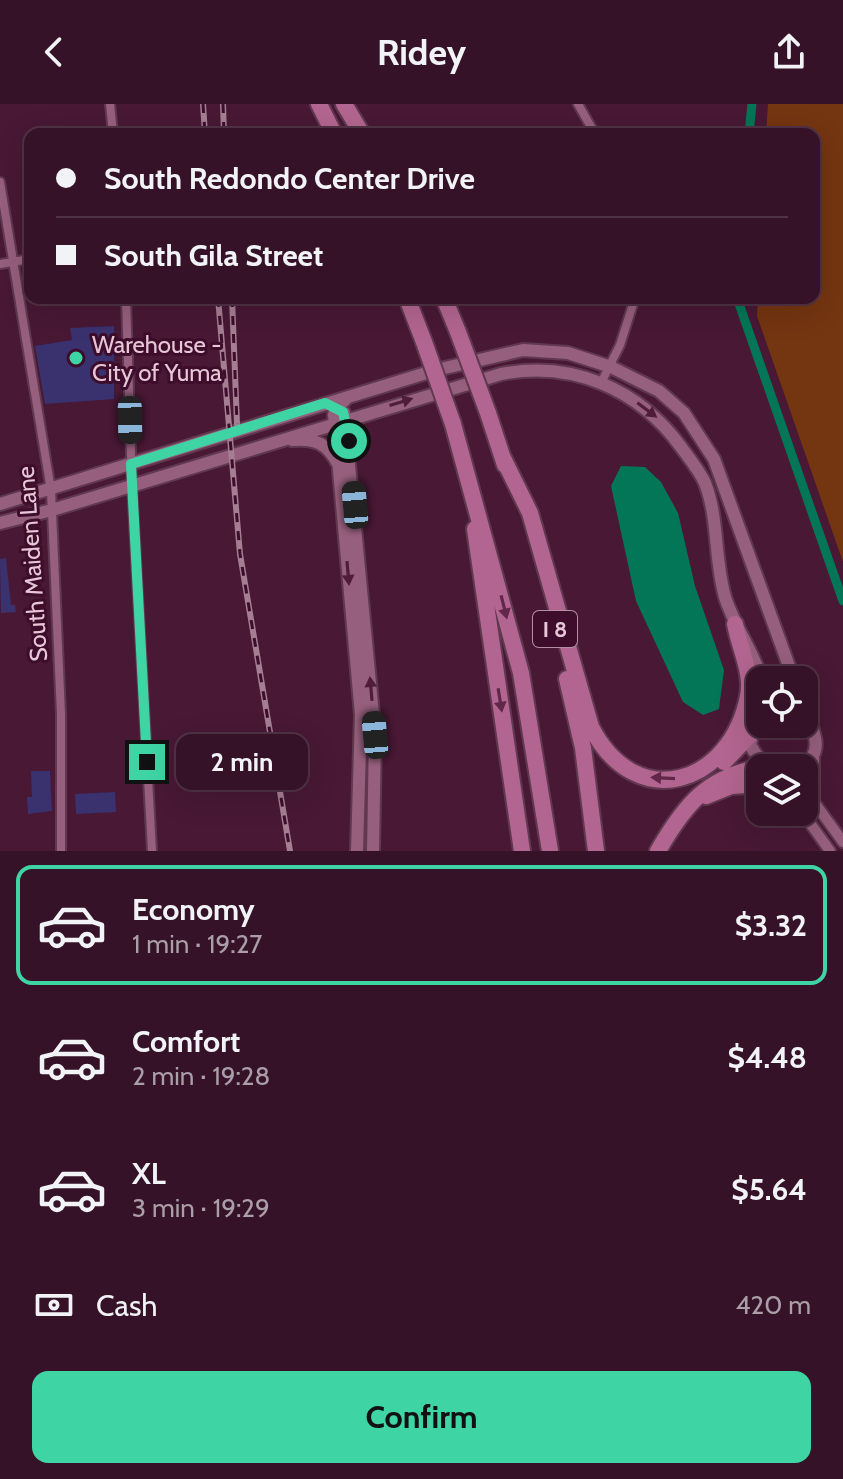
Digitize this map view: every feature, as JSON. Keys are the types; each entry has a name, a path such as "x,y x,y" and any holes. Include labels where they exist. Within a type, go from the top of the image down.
{"highway":[{"path":"319,104 331,128"},
{"path":"344,104 358,128"},
{"name":"I 8","path":"409,304 464,457 521,673 550,851"},
{"name":"I 8","path":"446,304 488,413 559,644 583,748 596,851"},
{"path":"502,456 530,513 591,727 599,743 620,765 637,774 670,780 697,775 720,765 746,735"},
{"path":"464,457 522,851"},
{"path":"697,775 728,744 738,727 749,693 748,671 735,624"},
{"path":"658,851 677,821 698,800 727,775 746,771"},
{"path":"698,800 731,786 746,785"}],"main road":[{"path":"0,504 482,358 523,350 568,353 611,367 659,391 684,413 714,459 789,666"},
{"path":"0,523 132,486 372,410 526,369 567,372 601,383 648,408 667,427 704,482 714,518 724,594 755,666"},
{"path":"331,405 349,441 375,735 373,851"},
{"path":"349,441 355,427 372,410"},
{"path":"341,420 339,467 361,715 357,851"},
{"path":"273,441 316,440 324,444 339,467"}],"street":[{"path":"110,104 112,128"},
{"path":"578,104 592,128"},
{"name":"South Maiden Lane","path":"0,182 51,490 61,714 61,851"},
{"path":"0,264 24,260"},
{"path":"126,304 132,486 152,851"},
{"path":"601,383 611,367 633,304"},
{"path":"818,808 843,842"},
{"path":"812,826 830,851"}],"shaded area":[{"path":"768,104 843,104 843,562 757,316 758,304 820,304 820,128 766,128"},
{"path":"621,466 645,467 661,482 678,513 695,586 724,670 719,709 703,715 683,702 636,601 611,486"}],"building":[{"path":"114,326 114,399 45,404 35,346 72,340 70,328"},
{"path":"6,558 11,605 15,605 16,612 1,613 0,559"},
{"path":"31,771 50,771 52,811 28,814 27,797 32,797"},
{"path":"115,792 116,812 76,814 75,794"}],"waterway":[{"path":"750,128 752,104"},
{"path":"739,304 843,601"}],"railway":[{"path":"203,104 205,128"},
{"path":"223,104 224,128"},
{"path":"219,304 240,554 290,851"},
{"path":"232,304 237,424"}],"place":[{"name":"Warehouse - City of Yuma","path":"76,358"}],"route":[{"path":"147,762 131,464 325,403 339,407 343,412 349,441"}]}
